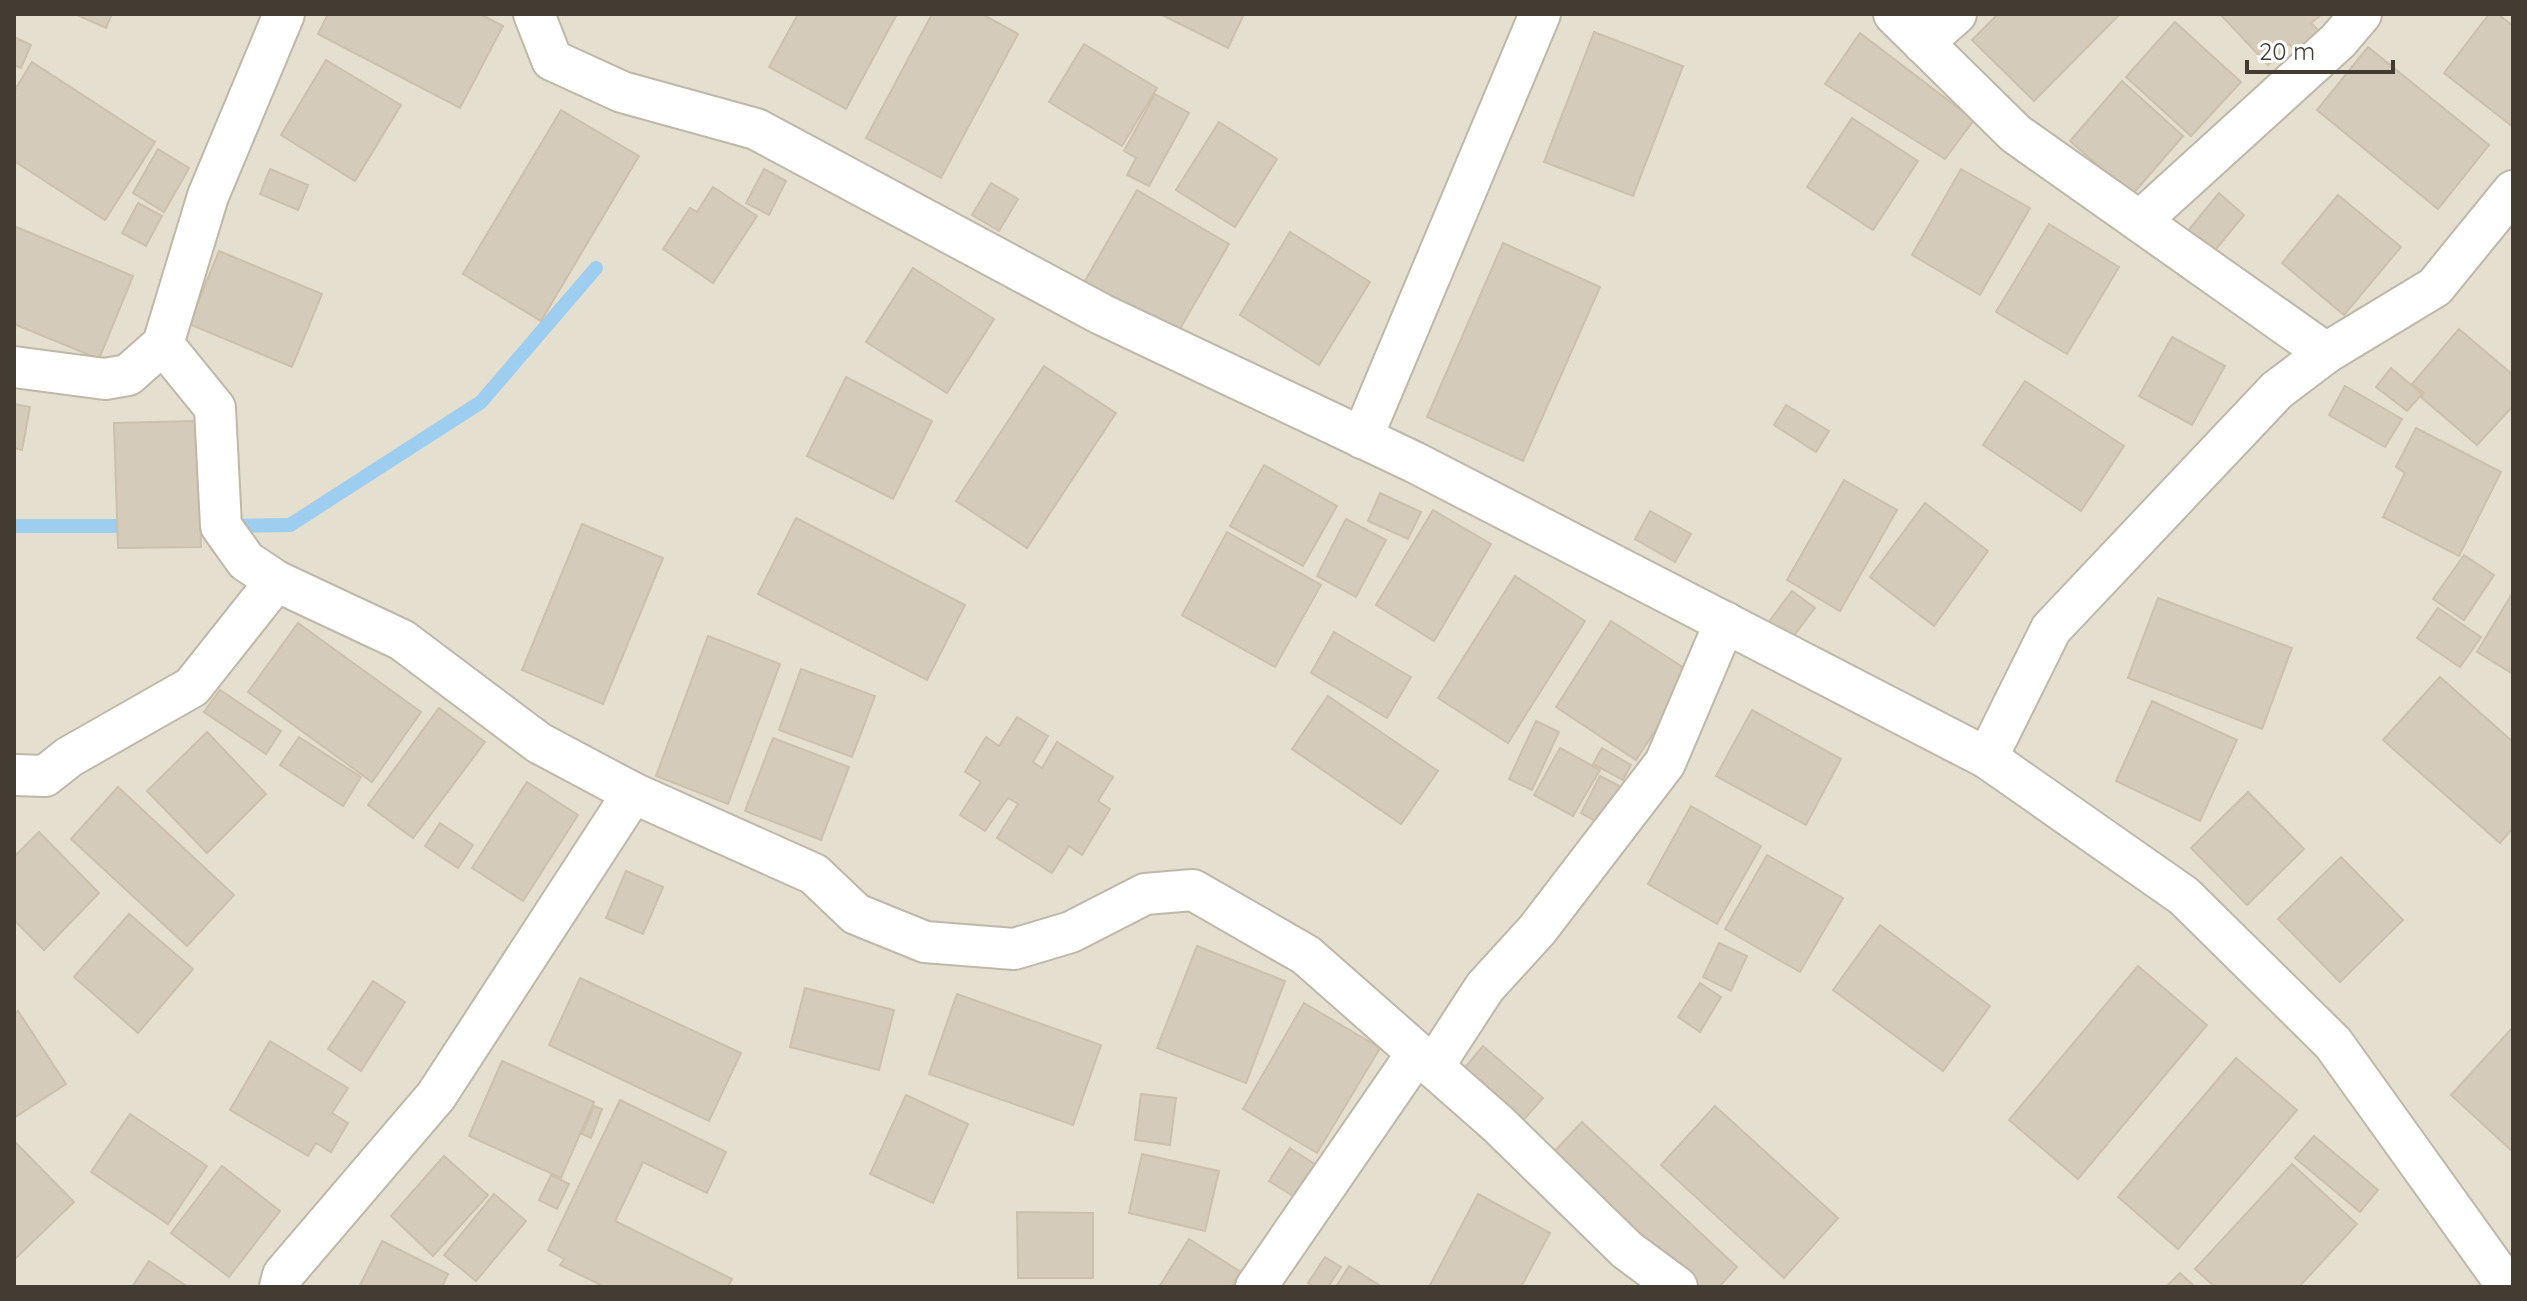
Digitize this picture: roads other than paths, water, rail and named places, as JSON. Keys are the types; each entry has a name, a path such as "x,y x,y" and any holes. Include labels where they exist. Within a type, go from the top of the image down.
{"street":[{"path":"14,367 105,379 128,375 163,344 208,196 284,14"},
{"path":"534,14 552,60 622,92 756,129 1101,314 1362,438 1987,758 2184,896 2333,1043 2506,1282"},
{"path":"1362,438 1540,14"},
{"path":"1894,14 2016,134 2326,353"},
{"path":"1923,43 1956,14"},
{"path":"2140,221 2338,41 2361,14"},
{"path":"1987,758 2051,629 2277,390 2326,353 2435,287 2513,191"},
{"path":"163,344 215,408 221,526 246,561 276,581 402,640 539,743 633,793 814,874 856,914 925,942 1014,949 1071,932 1145,894 1193,890 1306,955 1498,1124 1627,1250 1677,1287"},
{"path":"14,775 45,776 69,757 192,687 276,581"},
{"path":"1256,1287 1425,1060 1537,930 1665,763 1725,622"},
{"path":"280,1287 283,1275 436,1096 633,793"}],"waterway":[{"path":"226,526 290,525 481,402 596,268"},
{"path":"14,526 133,526"}]}
